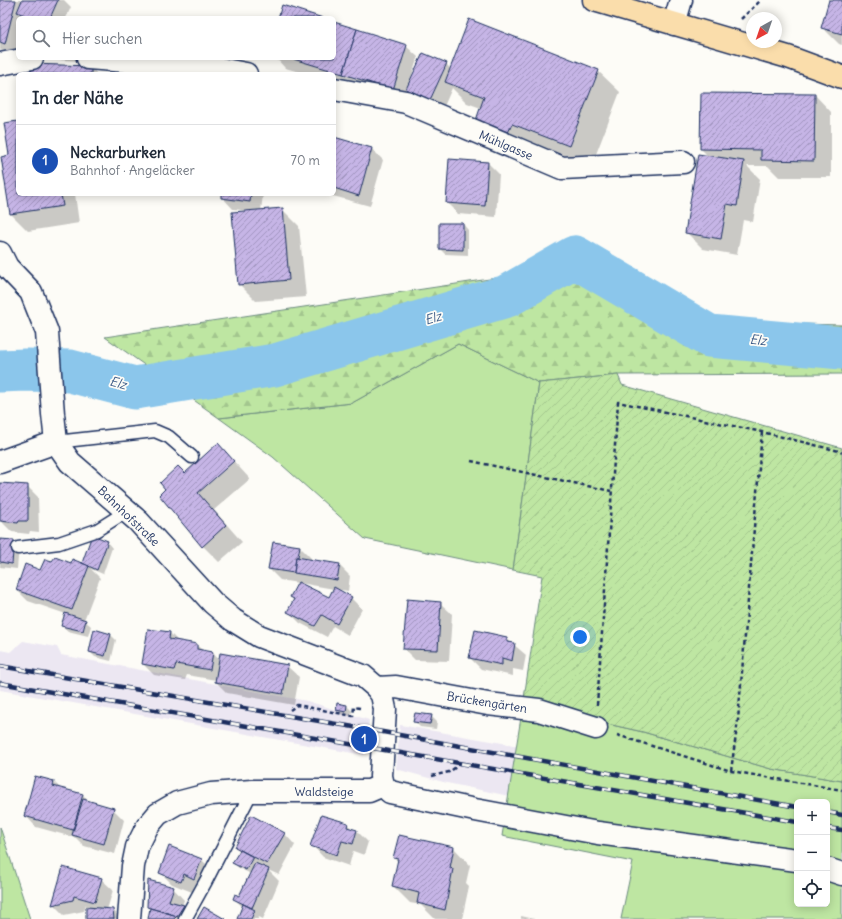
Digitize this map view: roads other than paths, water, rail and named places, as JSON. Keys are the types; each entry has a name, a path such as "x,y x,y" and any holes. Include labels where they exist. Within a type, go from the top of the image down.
{"main road":[{"path":"594,0 788,57 842,77"}],"street":[{"path":"674,24 680,0"},
{"path":"0,64 21,60"},
{"path":"113,60 214,68 235,72"},
{"name":"Mühlgasse","path":"336,89 406,102 562,168 683,162"},
{"name":"Bahnhofstraße","path":"2,262 32,292 47,332 56,442 70,462 138,521 213,603 233,620 259,636 363,676 377,688"},
{"path":"0,462 56,442"},
{"name":"Brückengärten","path":"377,688 396,687 488,704 539,710 596,728"},
{"path":"377,688 382,695 385,709 381,776 383,785 390,792 475,810 598,833 794,860"},
{"name":"Waldsteige","path":"129,919 133,866 137,847 147,827 158,814 177,803 211,794 252,791 369,791 383,785"},
{"path":"830,870 842,874"}],"lane":[{"path":"56,442 155,431 168,437 192,456"},
{"path":"18,548 59,543 97,530 127,511"},
{"path":"185,919 252,791"}],"waterway":[{"name":"Elz","path":"0,371 70,371 135,388 275,365 507,296 575,257 709,336 842,348"}],"railway":[{"path":"0,666 383,732 794,806"},
{"path":"0,683 794,821"},
{"path":"830,813 842,815"},
{"path":"830,828 842,830"}],"place":[{"name":"Neckarburken","path":"364,739"}]}
